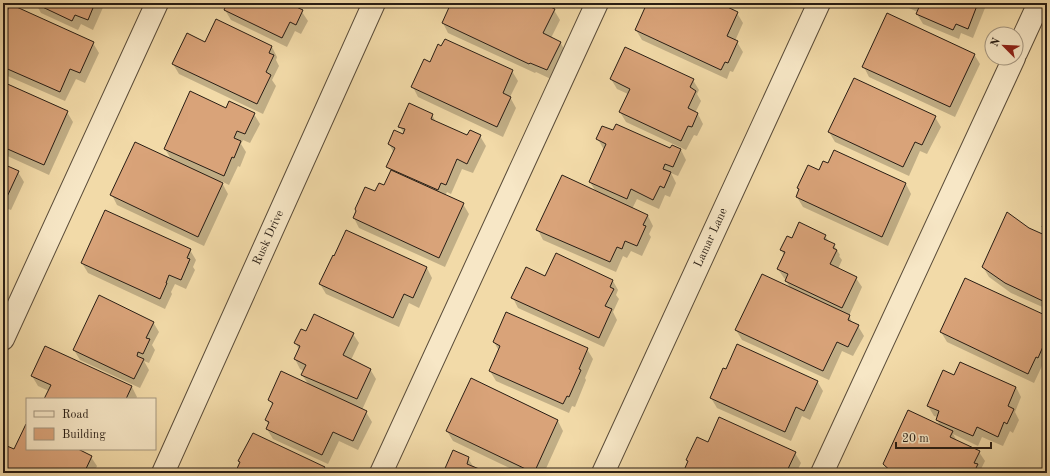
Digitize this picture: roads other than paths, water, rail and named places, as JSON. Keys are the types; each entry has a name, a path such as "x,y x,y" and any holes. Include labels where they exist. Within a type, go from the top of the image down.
{"street":[{"path":"3,339 157,3"},
{"name":"Rusk Drive","path":"163,473 374,3"},
{"path":"381,473 597,3"},
{"name":"Lamar Lane","path":"603,473 819,3"},
{"path":"1024,36 1039,3"},
{"path":"822,473 1010,66"}]}
